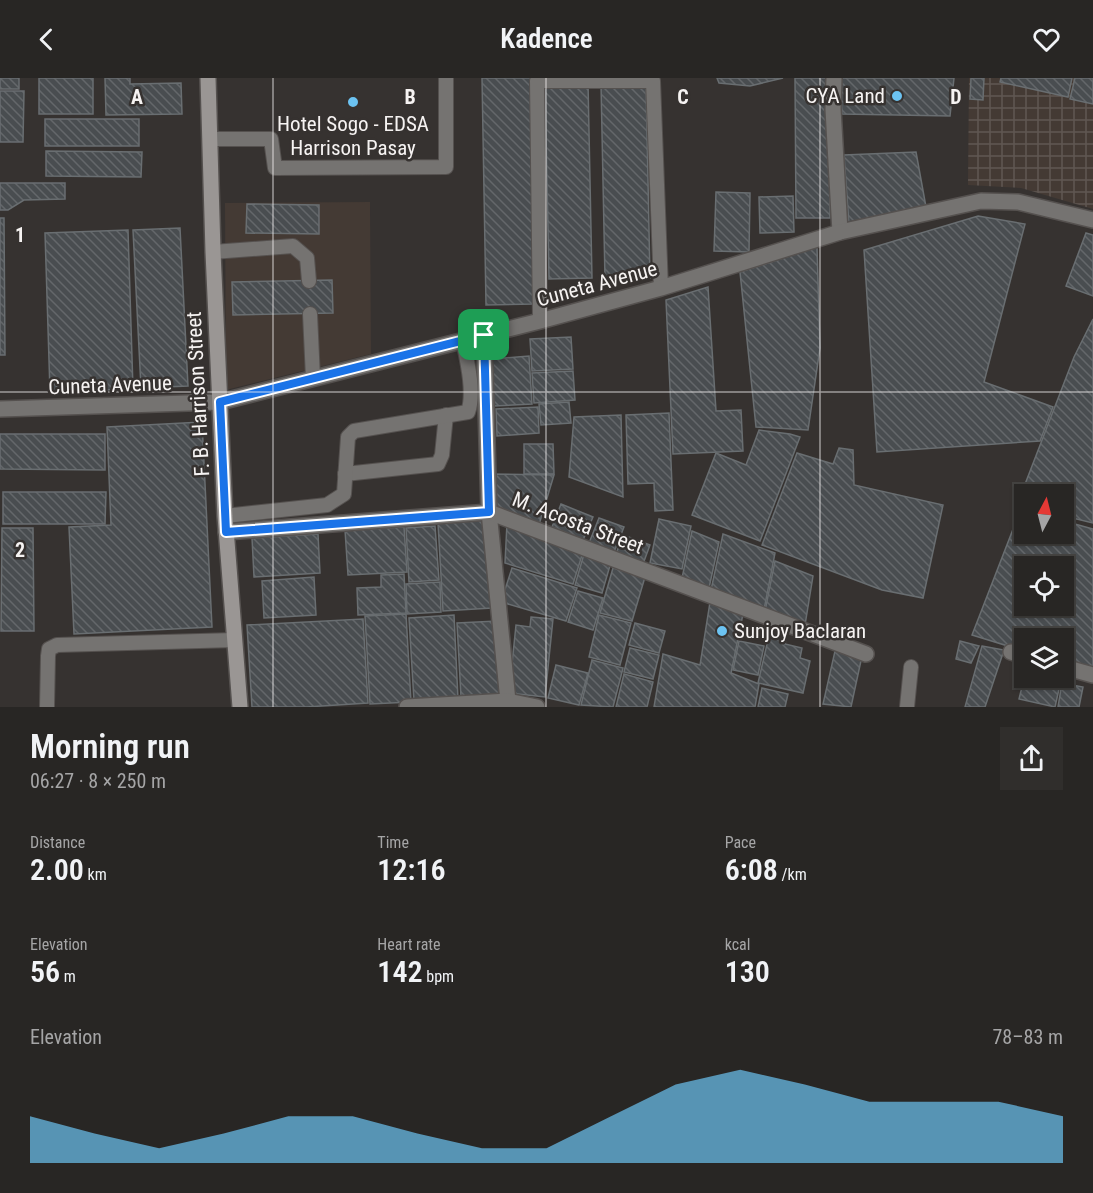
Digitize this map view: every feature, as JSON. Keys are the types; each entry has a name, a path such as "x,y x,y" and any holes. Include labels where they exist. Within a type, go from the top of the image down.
{"main road":[{"name":"F. B. Harrison Street","path":"208,78 225,516 240,707"}],"street":[{"path":"834,78 833,108 840,232"},
{"name":"Cuneta Avenue","path":"0,409 220,402 661,288 840,232 981,201 1018,202 1093,220"},
{"path":"484,335 489,512 508,701"},
{"name":"M. Acosta Street","path":"226,532 489,512 866,654"},
{"path":"1074,670 1093,675"},
{"path":"407,707 508,701 537,707"}],"lane":[{"path":"210,139 271,139 275,168 446,167 446,78"},
{"path":"540,321 537,81 653,81 661,288"},
{"path":"213,252 293,246 307,258 309,281"},
{"path":"310,314 313,378"},
{"path":"225,516 327,505 344,494 348,437 354,431 468,411 471,405 469,371 463,341"},
{"path":"345,474 438,464 442,455 446,415"},
{"path":"47,707 49,649 57,645 235,640"},
{"path":"907,707 911,667"}],"shaded area":[{"path":"969,78 1093,78 1093,209 1021,188 968,185"},
{"path":"370,202 371,354 226,390 225,203"}],"building":[{"path":"0,78 19,78 19,89 0,89"},
{"path":"39,78 93,78 93,114 39,114"},
{"path":"105,78 130,78 130,84 181,83 182,114 106,115"},
{"path":"482,78 530,78 534,304 486,305"},
{"path":"717,78 783,78 750,86 719,83"},
{"path":"795,78 829,78 830,218 796,218"},
{"name":"CYA Land","path":"840,78 954,78 950,116 842,114"},
{"path":"971,78 984,78 983,100 970,99"},
{"path":"1001,78 1072,78 1068,97 1000,82"},
{"path":"1075,78 1093,78 1093,104 1070,99"},
{"path":"588,82 592,278 549,279 545,83"},
{"path":"646,83 650,278 605,279 601,84"},
{"path":"0,91 24,91 23,142 0,142"},
{"path":"45,119 139,119 139,146 45,146"},
{"path":"46,151 142,152 141,177 46,176"},
{"path":"916,152 926,207 849,225 844,155"},
{"path":"0,183 65,183 65,199 24,200 8,210 0,210"},
{"path":"716,192 750,193 749,252 714,251"},
{"path":"793,196 794,232 760,233 759,197"},
{"path":"247,204 319,205 319,234 246,233"},
{"path":"978,216 1025,224 984,382 1053,407 1040,441 877,452 864,250"},
{"path":"0,218 4,218 5,355 0,355"},
{"path":"180,228 188,386 141,388 133,230"},
{"path":"128,230 133,389 50,392 45,233"},
{"path":"1086,233 1093,235 1093,296 1066,286"},
{"path":"817,247 820,348 808,430 756,427 740,272"},
{"path":"332,280 333,313 233,315 232,282"},
{"path":"708,287 716,411 741,410 743,451 673,454 666,300"},
{"path":"1093,319 1093,523 1074,518 1074,484 1025,484 1074,357"},
{"path":"571,337 573,369 532,371 530,339"},
{"path":"529,356 532,404 494,406 491,359"},
{"path":"573,371 575,400 534,403 532,373"},
{"path":"569,402 571,423 541,425 539,404"},
{"path":"538,407 539,433 497,436 496,409"},
{"path":"669,413 673,510 655,511 654,483 628,484 626,415"},
{"path":"621,415 623,497 569,477 574,417"},
{"path":"202,422 212,627 74,634 69,527 111,525 107,427"},
{"path":"759,430 800,437 760,541 692,515 716,453 746,465"},
{"path":"0,434 105,434 105,470 0,469"},
{"path":"524,444 553,444 554,474 524,474"},
{"path":"839,448 853,450 854,485 943,505 923,598 882,590 762,545 797,453 833,464"},
{"path":"489,474 554,475 538,528 491,510"},
{"path":"3,492 106,492 105,524 3,524"},
{"path":"561,504 593,517 583,540 552,527"},
{"path":"599,518 624,527 614,552 589,543"},
{"path":"659,519 691,526 682,569 650,563"},
{"path":"486,520 492,608 443,611 438,523"},
{"path":"507,523 583,552 573,584 505,563"},
{"path":"1074,524 1093,529 1093,673 1074,667 1074,628 1014,628 1014,648 972,635 1014,527 1014,544 1074,544"},
{"path":"435,526 439,580 409,582 406,528"},
{"path":"404,527 407,572 348,575 345,530"},
{"path":"2,528 33,528 34,631 1,631"},
{"path":"692,531 719,542 709,588 682,578"},
{"path":"318,534 320,573 254,577 252,538"},
{"path":"723,534 775,553 764,610 711,590"},
{"path":"623,535 650,545 643,564 616,554"},
{"path":"584,554 611,562 602,593 575,585"},
{"path":"775,561 813,576 805,625 765,611"},
{"path":"512,568 577,588 566,621 501,602"},
{"path":"613,568 645,577 632,621 600,613"},
{"path":"404,574 406,613 358,615 357,588 381,587 381,575"},
{"path":"314,577 316,615 264,618 262,581"},
{"path":"440,582 441,612 407,614 406,584"},
{"path":"578,591 603,598 593,630 568,622"},
{"name":"Sunjoy Baclaran","path":"711,596 744,609 731,673 759,684 755,707 654,707 663,654 700,665"},
{"path":"406,614 411,702 370,704 365,616"},
{"path":"454,615 458,699 414,701 409,618"},
{"path":"599,615 631,623 620,665 589,657"},
{"path":"531,617 553,619 545,697 509,693 516,625 530,627"},
{"path":"363,619 368,703 306,707 252,707 247,625"},
{"path":"497,621 501,695 461,697 457,623"},
{"path":"635,623 665,631 659,653 629,645"},
{"path":"771,627 788,631 785,644 802,648 800,658 810,661 803,693 758,683"},
{"path":"739,641 764,646 758,675 733,670"},
{"path":"960,641 979,646 971,663 956,659"},
{"path":"982,646 1004,650 985,707 965,707"},
{"path":"630,648 659,655 653,679 624,672"},
{"path":"835,651 862,656 851,707 823,704"},
{"path":"592,660 623,668 613,707 581,705"},
{"path":"556,665 588,673 579,705 548,698"},
{"path":"624,674 653,682 647,707 616,707"},
{"path":"1074,685 1083,687 1079,707 1058,707 1061,688 1074,688"},
{"path":"762,688 788,694 785,707 758,707"},
{"path":"1022,688 1059,689 1055,707 1019,699"}],"place":[{"name":"CYA Land","path":"897,96"},
{"name":"Hotel Sogo - EDSA Harrison Pasay","path":"353,102"},
{"name":"Sunjoy Baclaran","path":"722,631"}],"route":[{"path":"484,335 489,512 226,532 220,402 484,335"}]}
